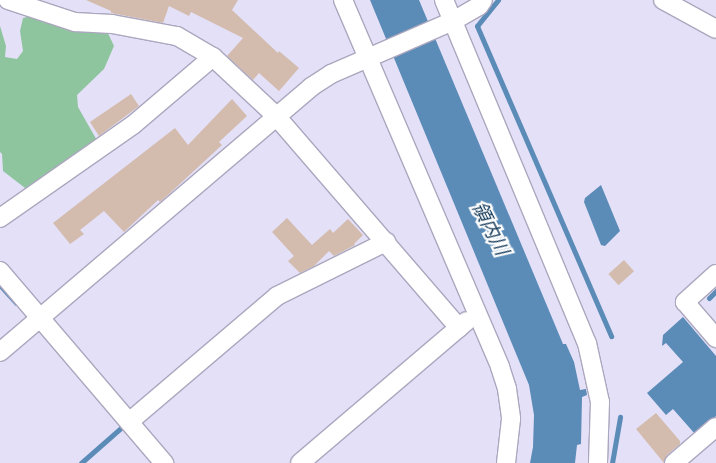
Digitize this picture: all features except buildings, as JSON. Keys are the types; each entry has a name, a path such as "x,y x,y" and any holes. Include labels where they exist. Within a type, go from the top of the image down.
{"street":[{"path":"8,0 75,22 112,24 177,36 213,57 276,116 459,328"},
{"path":"343,0 370,56 475,314 500,367 507,389 511,419 506,463"},
{"path":"444,0 450,22 587,342 596,374 600,402 598,463"},
{"path":"0,352 276,116 331,74 450,22 479,6 483,0"},
{"path":"664,0 716,29"},
{"path":"0,218 134,125 213,57"},
{"path":"129,422 277,296 386,242"},
{"path":"0,271 164,463"},
{"path":"716,274 685,302 716,338"},
{"path":"300,463 475,314"},
{"path":"674,463 716,427"}],"green space":[{"path":"31,16 106,29 114,46 104,69 77,95 78,107 99,144 29,191 3,171 2,154 0,152 0,26 6,46 5,57 17,59 23,51 20,31 23,18"}],"water":[{"name":"領内川","path":"370,0 419,0 563,344 566,344 574,362 580,390 586,389 587,395 582,397 581,444 577,445 575,463 530,463 533,447 534,415 529,385"},
{"path":"601,185 620,231 605,246 601,245 584,202 585,198"},
{"path":"683,317 716,356 716,416 695,434 673,409 666,415 647,393 683,362 666,343 662,346 663,335"}],"waterway":[{"path":"498,0 477,26 611,336"},
{"path":"0,285 16,303"},
{"path":"709,298 716,291"},
{"path":"612,463 620,417"},
{"path":"81,463 122,427"}]}
